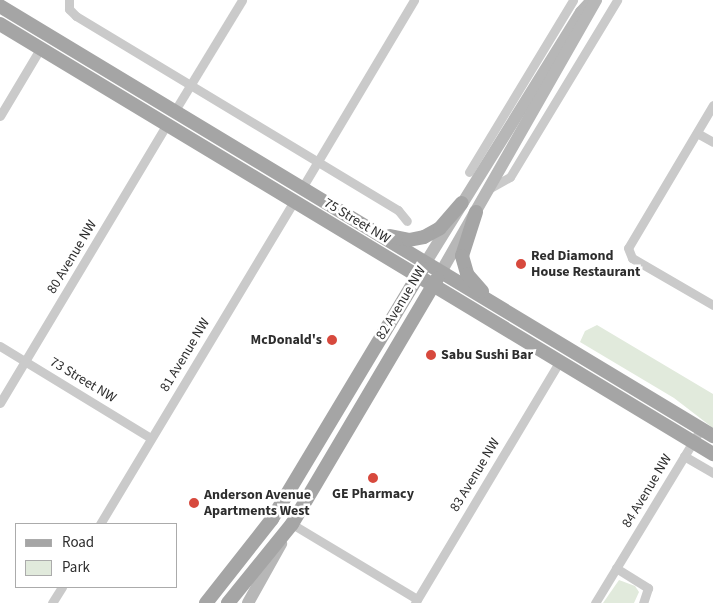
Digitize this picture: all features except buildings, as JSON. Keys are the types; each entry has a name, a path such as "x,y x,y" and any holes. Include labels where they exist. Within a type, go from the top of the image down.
{"main road":[{"name":"82 Avenue NW","path":"206,603 272,519 462,203 581,12 592,0"},
{"name":"82 Avenue NW","path":"248,603 292,524 490,188 596,0"},
{"name":"75 Street NW","path":"0,6 707,432"},
{"name":"75 Street NW","path":"0,24 713,454"},
{"path":"366,226 399,239 424,237 440,228 462,203"},
{"path":"476,212 464,243 464,266 473,282 495,304"},
{"name":"82 Avenue NW","path":"228,603 292,524"}],"street":[{"path":"174,112 242,0"},
{"path":"302,188 414,0"},
{"path":"469,172 573,0"},
{"name":"82 Avenue NW","path":"490,188 510,177 616,0"},
{"name":"75 Street NW","path":"69,4 76,16 398,210 407,221"},
{"path":"0,116 40,49"},
{"path":"713,105 628,248 632,258 713,305"},
{"name":"80 Avenue NW","path":"0,403 167,124"},
{"path":"697,133 713,142"},
{"name":"81 Avenue NW","path":"101,523 294,201"},
{"name":"73 Street NW","path":"0,346 152,438"},
{"name":"83 Avenue NW","path":"416,601 560,362"},
{"name":"84 Avenue NW","path":"595,603 693,442 707,432"},
{"path":"684,456 713,473"},
{"path":"292,524 416,601"},
{"path":"616,568 648,588 642,603"},
{"path":"52,603 61,588"}],"green space":[{"path":"597,325 713,394 713,428 674,398 580,342 585,331"},
{"path":"619,580 635,586 639,592 634,603 603,603"}],"place":[{"name":"Red Diamond House Restaurant","path":"521,264"},
{"name":"McDonald's","path":"332,340"},
{"name":"Sabu Sushi Bar","path":"431,355"},
{"name":"GE Pharmacy","path":"373,478"},
{"name":"Anderson Avenue Apartments West","path":"194,503"}]}
